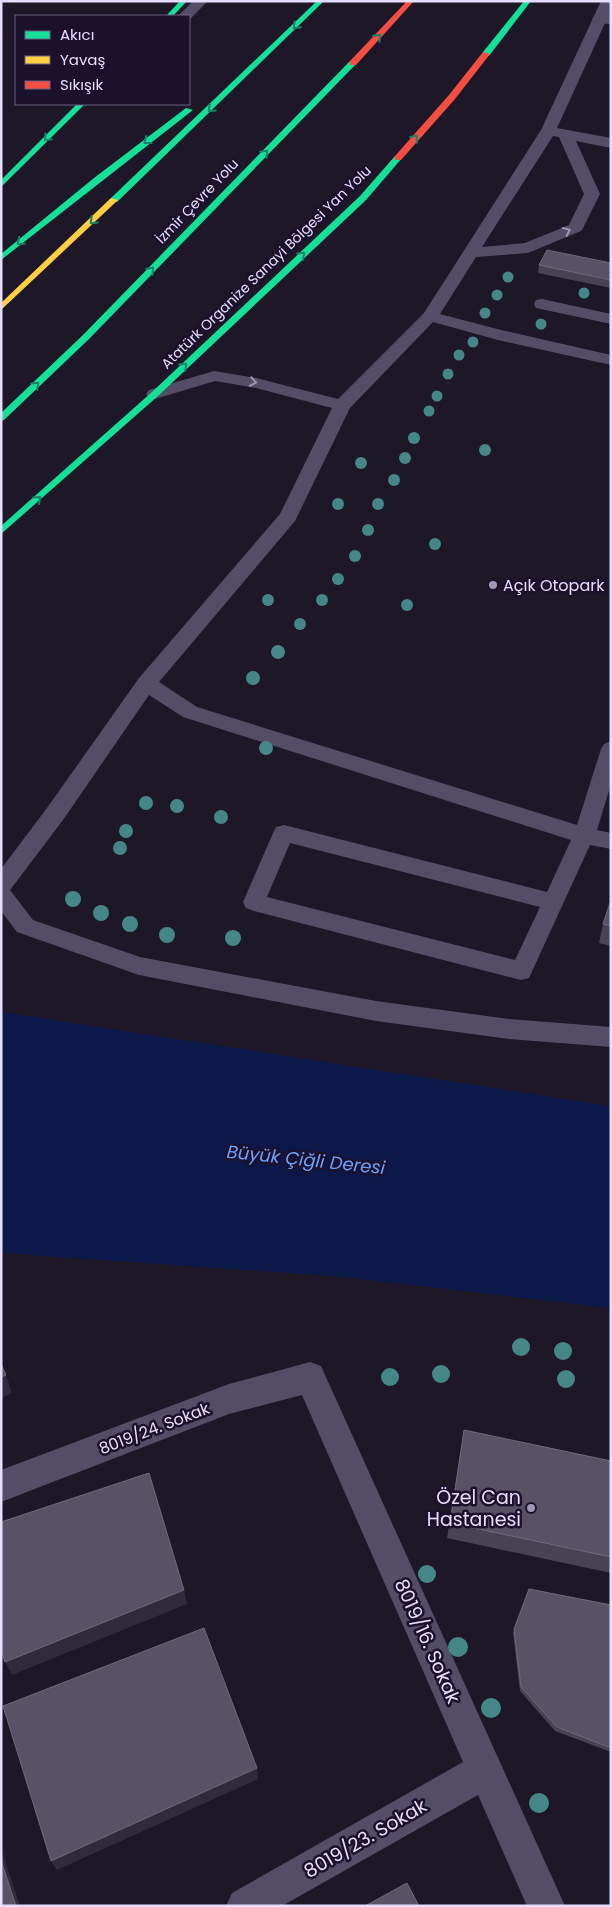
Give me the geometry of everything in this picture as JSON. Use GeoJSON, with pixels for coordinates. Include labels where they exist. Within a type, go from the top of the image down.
{"type":"FeatureCollection","features":[{"type":"Feature","properties":{"kind":"main road"},"geometry":{"type":"LineString","coordinates":[[170,15],[184,1]]}},
{"type":"Feature","properties":{"kind":"main road"},"geometry":{"type":"LineString","coordinates":[[1,308],[321,1]]}},
{"type":"Feature","properties":{"kind":"main road","name":"İzmir Çevre Yolu"},"geometry":{"type":"LineString","coordinates":[[1,418],[86,337],[411,1]]}},
{"type":"Feature","properties":{"kind":"main road","name":"Atatürk Organize Sanayi Bölgesi Yan Yolu"},"geometry":{"type":"LineString","coordinates":[[1,531],[155,394],[363,198],[452,97],[528,1]]}},
{"type":"Feature","properties":{"kind":"main road"},"geometry":{"type":"LineString","coordinates":[[1,258],[155,134],[271,51]]}},
{"type":"Feature","properties":{"kind":"main road"},"geometry":{"type":"LineString","coordinates":[[1,184],[80,105]]}},
{"type":"Feature","properties":{"kind":"street","name":"8019/24. Sokak"},"geometry":{"type":"LineString","coordinates":[[1,1486],[229,1400],[310,1377]]}},
{"type":"Feature","properties":{"kind":"street","name":"8019/16. Sokak"},"geometry":{"type":"LineString","coordinates":[[310,1377],[546,1906]]}},
{"type":"Feature","properties":{"kind":"street","name":"8019/23. Sokak"},"geometry":{"type":"LineString","coordinates":[[245,1906],[485,1770]]}},
{"type":"Feature","properties":{"kind":"lane"},"geometry":{"type":"LineString","coordinates":[[186,15],[201,1]]}},
{"type":"Feature","properties":{"kind":"lane"},"geometry":{"type":"LineString","coordinates":[[1,886],[55,814],[146,683],[288,517],[342,405],[430,316],[549,130],[606,19],[608,1]]}},
{"type":"Feature","properties":{"kind":"lane"},"geometry":{"type":"LineString","coordinates":[[549,130],[611,143]]}},
{"type":"Feature","properties":{"kind":"lane"},"geometry":{"type":"LineString","coordinates":[[528,248],[575,228],[592,194],[565,134]]}},
{"type":"Feature","properties":{"kind":"lane"},"geometry":{"type":"LineString","coordinates":[[470,253],[528,248],[556,254]]}},
{"type":"Feature","properties":{"kind":"lane"},"geometry":{"type":"LineString","coordinates":[[542,304],[611,319]]}},
{"type":"Feature","properties":{"kind":"lane"},"geometry":{"type":"LineString","coordinates":[[430,316],[498,335],[611,360]]}},
{"type":"Feature","properties":{"kind":"lane"},"geometry":{"type":"LineString","coordinates":[[155,394],[214,376],[256,383],[342,405]]}},
{"type":"Feature","properties":{"kind":"lane"},"geometry":{"type":"LineString","coordinates":[[146,683],[190,712],[584,836],[611,841]]}},
{"type":"Feature","properties":{"kind":"lane"},"geometry":{"type":"LineString","coordinates":[[553,902],[284,833],[254,902],[521,971],[584,836],[611,748]]}},
{"type":"Feature","properties":{"kind":"lane"},"geometry":{"type":"LineString","coordinates":[[1,894],[25,926],[139,966],[376,1011],[509,1029],[611,1037]]}},
{"type":"Feature","properties":{"kind":"water","name":"Büyük Çiğli Deresi"},"geometry":{"type":"Polygon","coordinates":[[[1,1012],[611,1106],[611,1308],[333,1276],[1,1253],[1,1012]]]}},
{"type":"Feature","properties":{"kind":"building"},"geometry":{"type":"Polygon","coordinates":[[[547,250],[611,263],[611,280],[539,265],[547,250]]]}},
{"type":"Feature","properties":{"kind":"building"},"geometry":{"type":"Polygon","coordinates":[[[611,900],[611,926],[603,924],[611,900]]]}},
{"type":"Feature","properties":{"kind":"building"},"geometry":{"type":"Polygon","coordinates":[[[1,1364],[6,1375],[1,1377],[1,1364]]]}},
{"type":"Feature","properties":{"kind":"building","name":"Özel Can Hastanesi"},"geometry":{"type":"Polygon","coordinates":[[[464,1430],[611,1461],[611,1557],[450,1523],[464,1430]]]}},
{"type":"Feature","properties":{"kind":"building"},"geometry":{"type":"Polygon","coordinates":[[[149,1473],[184,1590],[5,1662],[1,1649],[1,1522],[149,1473]]]}},
{"type":"Feature","properties":{"kind":"building"},"geometry":{"type":"Polygon","coordinates":[[[529,1589],[611,1605],[611,1748],[557,1727],[521,1687],[514,1629],[529,1589]]]}},
{"type":"Feature","properties":{"kind":"building"},"geometry":{"type":"Polygon","coordinates":[[[204,1628],[257,1768],[51,1861],[3,1706],[204,1628]]]}},
{"type":"Feature","properties":{"kind":"building"},"geometry":{"type":"Polygon","coordinates":[[[1,1860],[16,1906],[1,1906],[1,1860]]]}},
{"type":"Feature","properties":{"kind":"building"},"geometry":{"type":"Polygon","coordinates":[[[407,1883],[419,1906],[365,1906],[407,1883]]]}},
{"type":"Feature","properties":{"kind":"traffic: fast"},"geometry":{"type":"LineString","coordinates":[[170,15],[184,1]]}},
{"type":"Feature","properties":{"kind":"traffic: fast"},"geometry":{"type":"LineString","coordinates":[[114,200],[321,1]]}},
{"type":"Feature","properties":{"kind":"traffic: fast"},"geometry":{"type":"LineString","coordinates":[[486,54],[528,1]]}},
{"type":"Feature","properties":{"kind":"traffic: fast"},"geometry":{"type":"LineString","coordinates":[[1,418],[86,337],[353,63]]}},
{"type":"Feature","properties":{"kind":"traffic: fast"},"geometry":{"type":"LineString","coordinates":[[1,185],[80,105]]}},
{"type":"Feature","properties":{"kind":"traffic: fast"},"geometry":{"type":"LineString","coordinates":[[1,258],[97,180],[189,110]]}},
{"type":"Feature","properties":{"kind":"traffic: fast"},"geometry":{"type":"LineString","coordinates":[[1,531],[155,394],[363,198],[398,158]]}},
{"type":"Feature","properties":{"kind":"traffic: slow"},"geometry":{"type":"LineString","coordinates":[[1,308],[114,200]]}},
{"type":"Feature","properties":{"kind":"traffic: jam"},"geometry":{"type":"LineString","coordinates":[[353,63],[411,1]]}},
{"type":"Feature","properties":{"kind":"traffic: jam"},"geometry":{"type":"LineString","coordinates":[[398,158],[452,97],[486,54]]}},
{"type":"Feature","properties":{"kind":"place","name":"Açık Otopark"},"geometry":{"type":"Point","coordinates":[493,585]}},
{"type":"Feature","properties":{"kind":"place","name":"Özel Can Hastanesi"},"geometry":{"type":"Point","coordinates":[531,1508]}}]}
